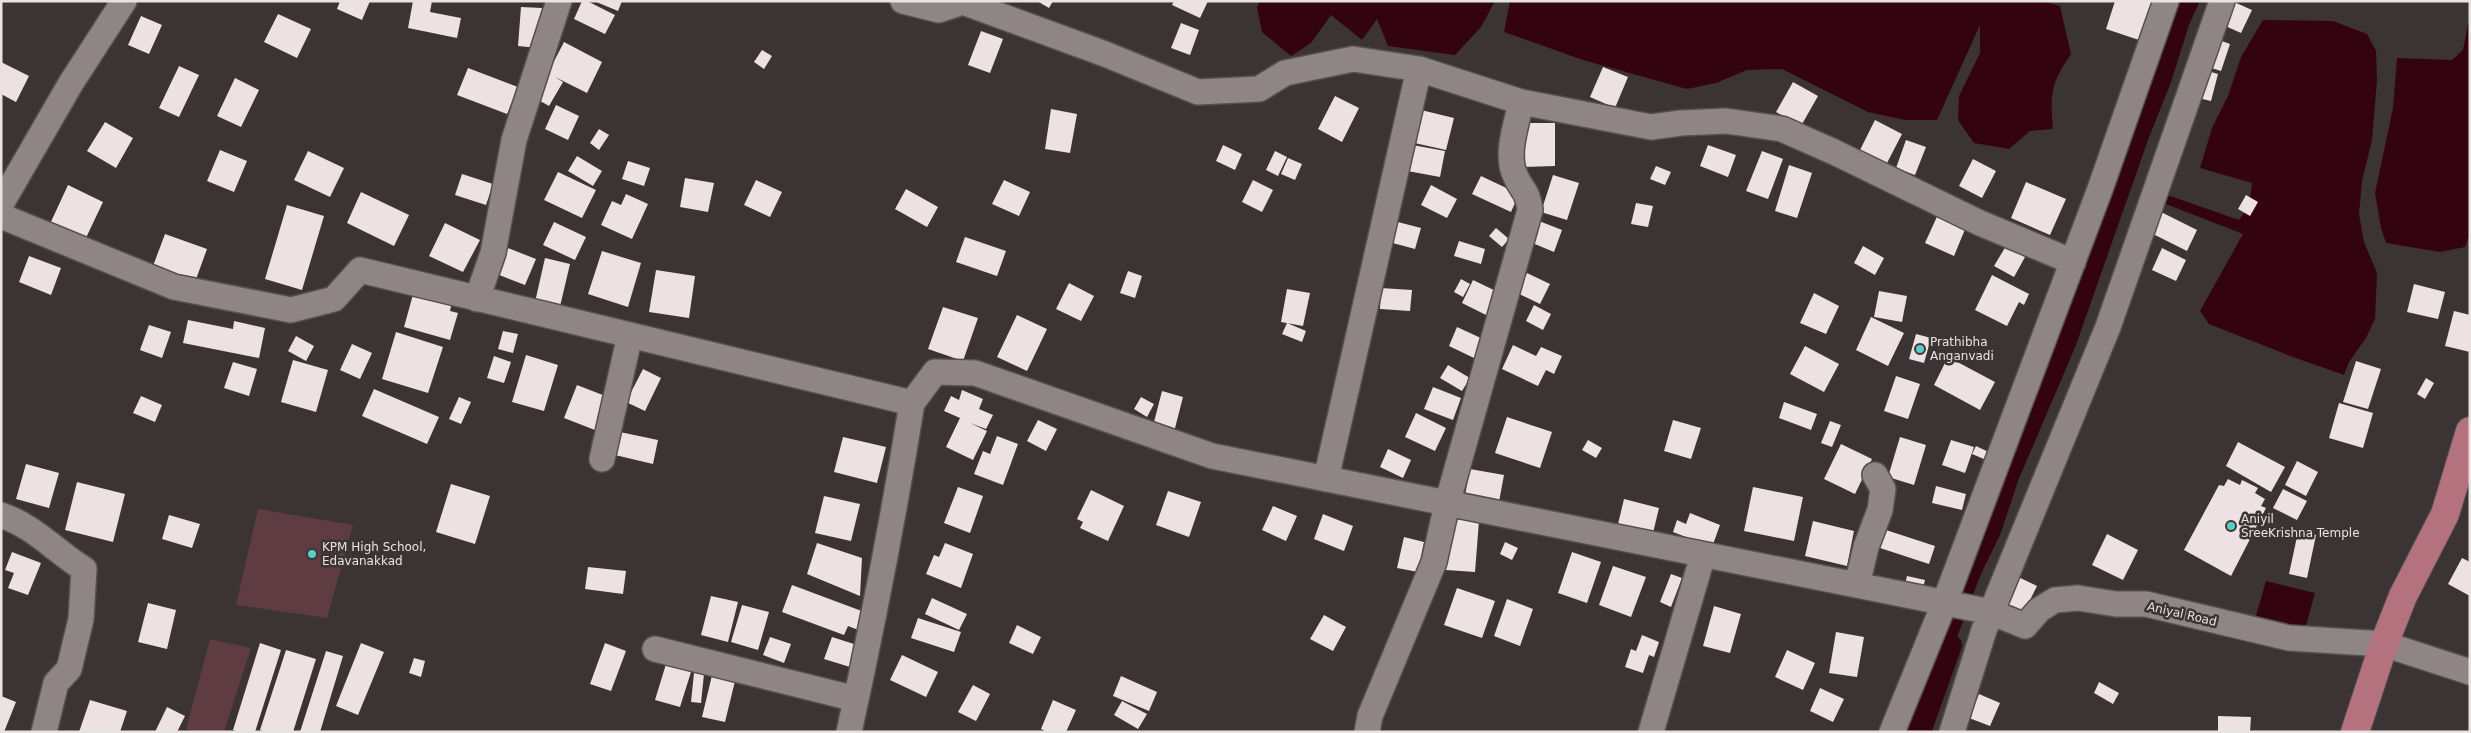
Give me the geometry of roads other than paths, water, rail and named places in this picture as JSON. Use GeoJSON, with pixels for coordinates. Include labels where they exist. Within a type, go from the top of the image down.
{"type":"FeatureCollection","features":[{"type":"Feature","properties":{"kind":"main road"},"geometry":{"type":"LineString","coordinates":[[2355,732],[2384,644],[2404,596],[2445,514],[2470,432]]}},
{"type":"Feature","properties":{"kind":"street"},"geometry":{"type":"LineString","coordinates":[[1,204],[71,83],[124,1]]}},
{"type":"Feature","properties":{"kind":"street"},"geometry":{"type":"LineString","coordinates":[[477,298],[493,253],[514,140],[559,1]]}},
{"type":"Feature","properties":{"kind":"street"},"geometry":{"type":"LineString","coordinates":[[902,1],[939,10],[964,2],[1105,54],[1198,92],[1258,89],[1285,72],[1353,59],[1419,69],[1520,102],[1651,127],[1681,123],[1726,121],[1782,129],[1834,152],[1980,223],[2073,262]]}},
{"type":"Feature","properties":{"kind":"street"},"geometry":{"type":"LineString","coordinates":[[1892,732],[1944,604],[2073,262],[2166,1]]}},
{"type":"Feature","properties":{"kind":"street"},"geometry":{"type":"LineString","coordinates":[[1952,732],[1991,612],[2108,327],[2222,1]]}},
{"type":"Feature","properties":{"kind":"street"},"geometry":{"type":"LineString","coordinates":[[1326,479],[1419,69]]}},
{"type":"Feature","properties":{"kind":"street"},"geometry":{"type":"LineString","coordinates":[[1367,732],[1370,716],[1434,562],[1447,504],[1530,210],[1528,194],[1514,174],[1511,155],[1520,102]]}},
{"type":"Feature","properties":{"kind":"street"},"geometry":{"type":"LineString","coordinates":[[1,216],[174,287],[291,310],[334,299],[360,270],[912,403]]}},
{"type":"Feature","properties":{"kind":"street"},"geometry":{"type":"LineString","coordinates":[[602,459],[630,335]]}},
{"type":"Feature","properties":{"kind":"street"},"geometry":{"type":"LineString","coordinates":[[849,732],[893,518],[912,403],[935,372],[975,372],[1212,456],[1991,612]]}},
{"type":"Feature","properties":{"kind":"street"},"geometry":{"type":"LineString","coordinates":[[1857,585],[1866,547],[1880,510],[1883,488],[1875,475]]}},
{"type":"Feature","properties":{"kind":"street"},"geometry":{"type":"LineString","coordinates":[[1,515],[40,534],[64,556],[84,569],[81,618],[70,670],[56,683],[44,732]]}},
{"type":"Feature","properties":{"kind":"street"},"geometry":{"type":"LineString","coordinates":[[1651,732],[1703,554]]}},
{"type":"Feature","properties":{"kind":"street","name":"Aniyal Road"},"geometry":{"type":"LineString","coordinates":[[1991,612],[2025,626],[2039,610],[2055,600],[2078,598],[2116,604],[2146,604],[2289,638],[2384,644]]}},
{"type":"Feature","properties":{"kind":"street"},"geometry":{"type":"LineString","coordinates":[[2384,644],[2470,672]]}},
{"type":"Feature","properties":{"kind":"street"},"geometry":{"type":"LineString","coordinates":[[655,649],[856,699]]}},
{"type":"Feature","properties":{"kind":"waterway"},"geometry":{"type":"LineString","coordinates":[[1921,732],[1952,645]]}},
{"type":"Feature","properties":{"kind":"place","name":"Prathibha Anganvadi"},"geometry":{"type":"Point","coordinates":[1920,349]}},
{"type":"Feature","properties":{"kind":"place","name":"Aniyil SreeKrishna Temple"},"geometry":{"type":"Point","coordinates":[2231,526]}},
{"type":"Feature","properties":{"kind":"place","name":"KPM High School, Edavanakkad"},"geometry":{"type":"Point","coordinates":[312,554]}}]}
